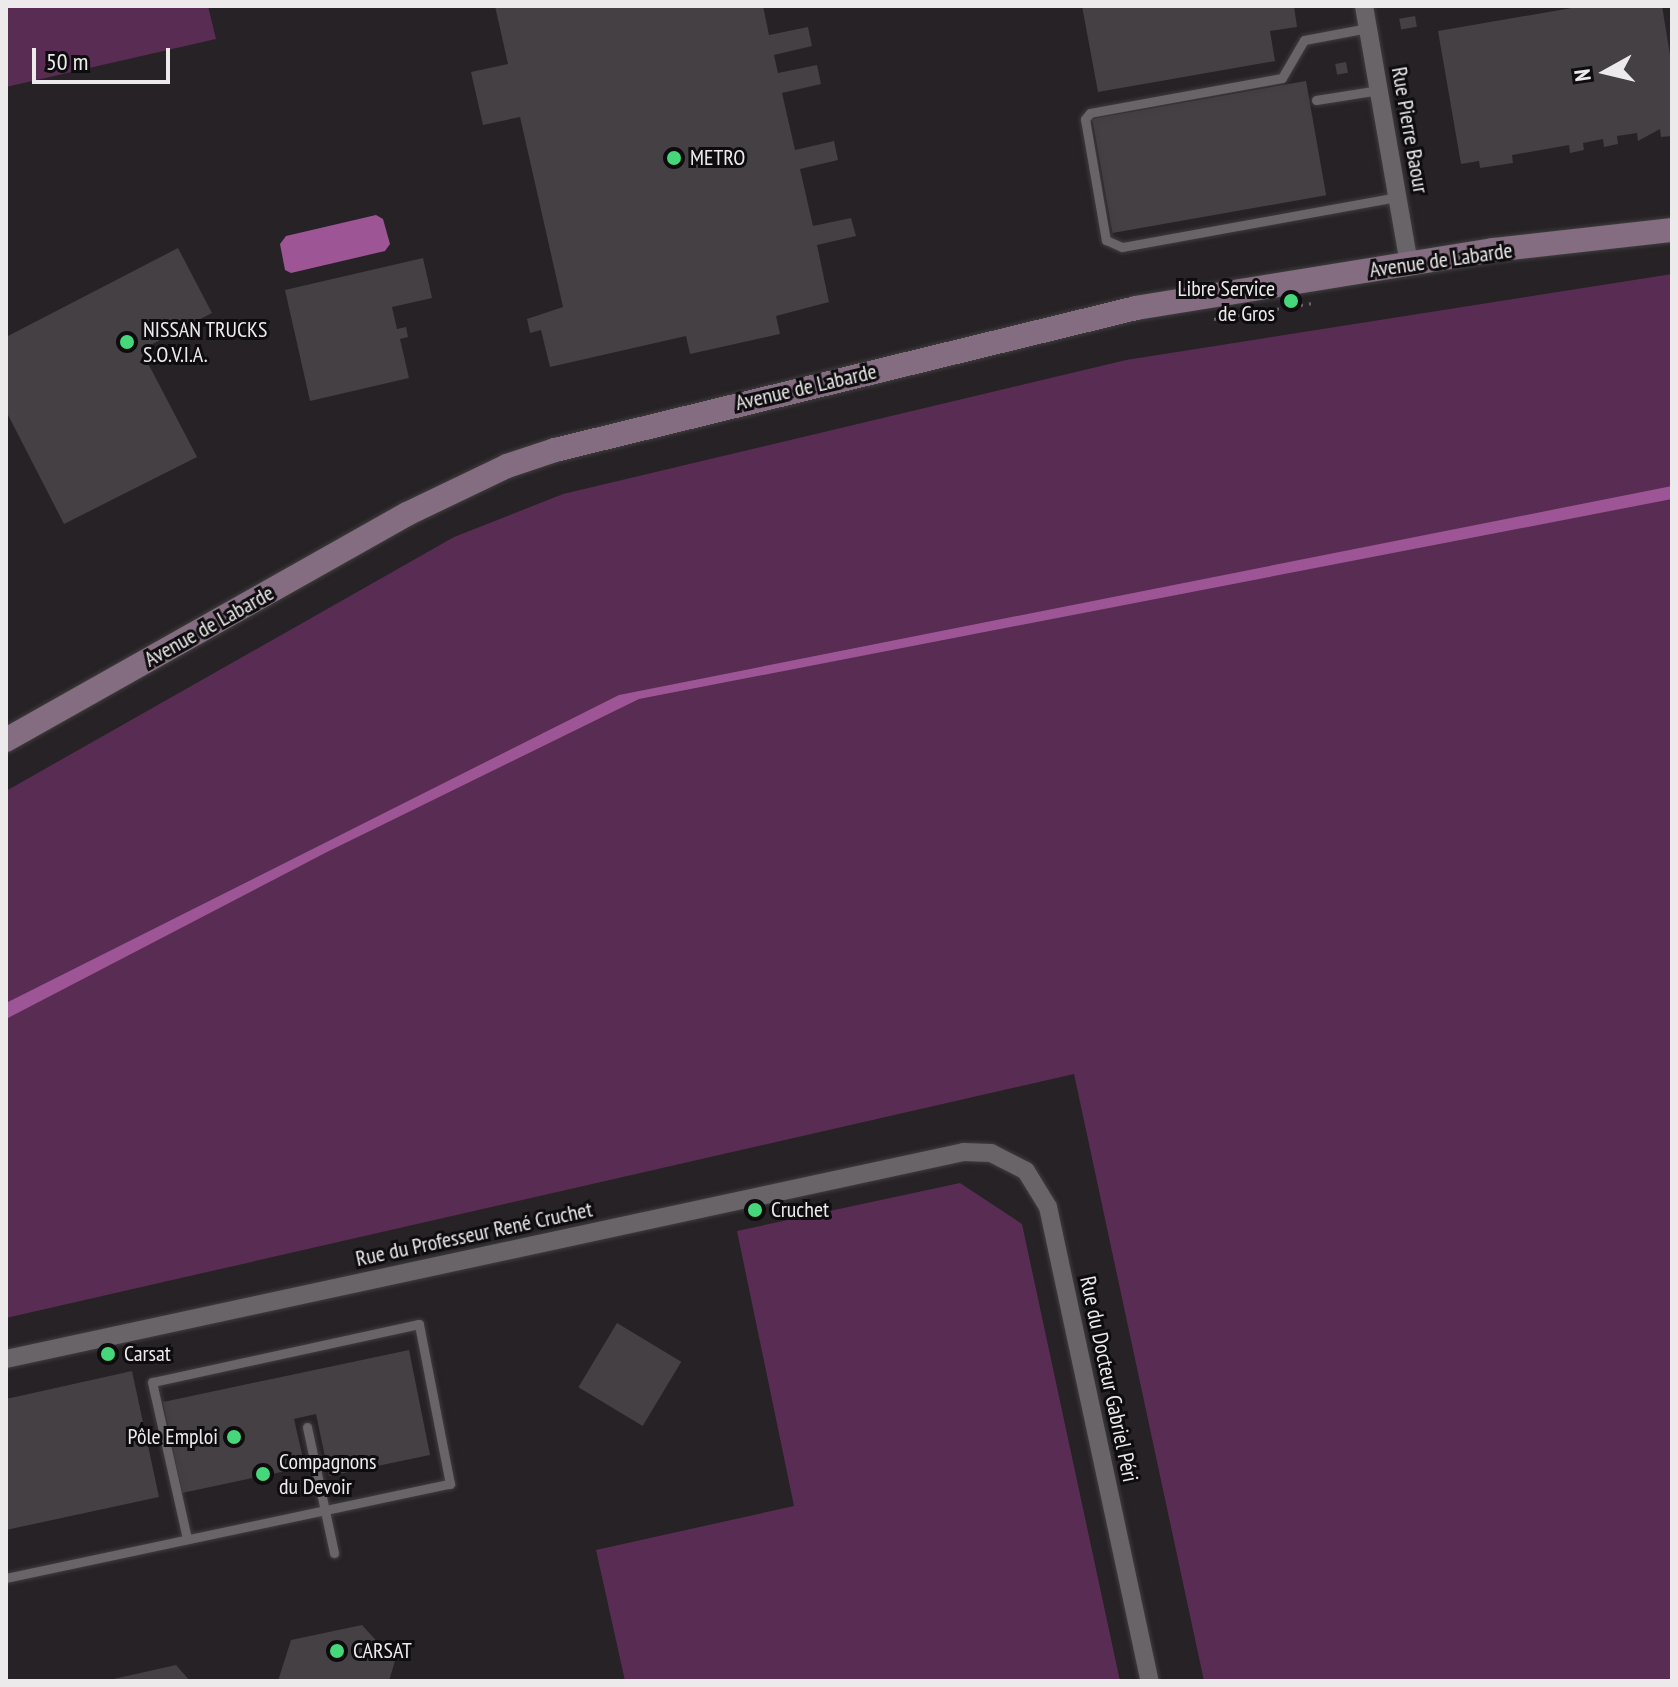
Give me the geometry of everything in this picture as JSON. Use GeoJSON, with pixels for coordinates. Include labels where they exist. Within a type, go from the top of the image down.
{"type":"FeatureCollection","features":[{"type":"Feature","properties":{"kind":"main road","name":"Avenue de Labarde"},"geometry":{"type":"LineString","coordinates":[[6,740],[407,514],[542,454],[1064,323],[1409,263],[1672,230]]}},
{"type":"Feature","properties":{"kind":"street","name":"Rue Pierre Baour"},"geometry":{"type":"LineString","coordinates":[[1364,6],[1409,263]]}},
{"type":"Feature","properties":{"kind":"street","name":"Rue du Docteur Gabriel Péri"},"geometry":{"type":"LineString","coordinates":[[951,1155],[977,1152],[1003,1157],[1026,1171],[1043,1194],[1150,1681]]}},
{"type":"Feature","properties":{"kind":"street","name":"Rue du Professeur René Cruchet"},"geometry":{"type":"LineString","coordinates":[[6,1359],[951,1155]]}},
{"type":"Feature","properties":{"kind":"lane"},"geometry":{"type":"LineString","coordinates":[[1368,28],[1304,40],[1282,78],[1090,113],[1085,119],[1106,240],[1122,247],[1398,197]]}},
{"type":"Feature","properties":{"kind":"lane"},"geometry":{"type":"LineString","coordinates":[[1316,100],[1379,90]]}},
{"type":"Feature","properties":{"kind":"lane"},"geometry":{"type":"LineString","coordinates":[[6,1578],[450,1484],[419,1324],[152,1382],[187,1539]]}},
{"type":"Feature","properties":{"kind":"lane"},"geometry":{"type":"LineString","coordinates":[[307,1427],[334,1553]]}},
{"type":"Feature","properties":{"kind":"path"},"geometry":{"type":"LineString","coordinates":[[1202,320],[1322,300]]}},
{"type":"Feature","properties":{"kind":"shaded area"},"geometry":{"type":"Polygon","coordinates":[[[6,6],[208,6],[216,39],[6,87],[6,6]]]}},
{"type":"Feature","properties":{"kind":"shaded area"},"geometry":{"type":"Polygon","coordinates":[[[376,215],[383,219],[390,244],[385,251],[291,273],[285,270],[280,244],[286,236],[376,215]]]}},
{"type":"Feature","properties":{"kind":"shaded area"},"geometry":{"type":"Polygon","coordinates":[[[1672,274],[1672,1681],[1204,1681],[1074,1074],[6,1318],[6,791],[454,537],[563,494],[1126,360],[1672,274]]]}},
{"type":"Feature","properties":{"kind":"shaded area"},"geometry":{"type":"Polygon","coordinates":[[[1672,486],[1672,499],[639,699],[327,852],[6,1019],[6,1003],[619,695],[1672,486]]]}},
{"type":"Feature","properties":{"kind":"shaded area"},"geometry":{"type":"Polygon","coordinates":[[[960,1183],[1022,1224],[1120,1681],[625,1681],[596,1550],[794,1506],[737,1231],[960,1183]]]}},
{"type":"Feature","properties":{"kind":"building"},"geometry":{"type":"Polygon","coordinates":[[[495,6],[763,6],[769,35],[808,27],[812,46],[774,55],[778,73],[817,65],[821,84],[782,93],[795,150],[834,141],[838,160],[800,169],[813,226],[851,218],[856,236],[817,245],[829,302],[776,316],[780,334],[690,354],[686,336],[550,367],[541,330],[530,333],[527,319],[563,307],[520,117],[483,125],[471,72],[508,64],[495,6]]]}},
{"type":"Feature","properties":{"kind":"building"},"geometry":{"type":"Polygon","coordinates":[[[1082,6],[1294,6],[1297,27],[1270,31],[1275,61],[1098,92],[1082,6]]]}},
{"type":"Feature","properties":{"kind":"building"},"geometry":{"type":"Polygon","coordinates":[[[1583,6],[1662,6],[1672,67],[1672,136],[1661,137],[1660,129],[1638,141],[1637,133],[1617,136],[1618,144],[1604,147],[1603,139],[1583,143],[1584,150],[1570,153],[1569,145],[1512,155],[1513,163],[1480,168],[1479,161],[1461,164],[1438,31],[1583,6]]]}},
{"type":"Feature","properties":{"kind":"building"},"geometry":{"type":"Polygon","coordinates":[[[1415,16],[1417,27],[1401,30],[1399,19],[1415,16]]]}},
{"type":"Feature","properties":{"kind":"building"},"geometry":{"type":"Polygon","coordinates":[[[1346,62],[1348,73],[1337,75],[1335,64],[1346,62]]]}},
{"type":"Feature","properties":{"kind":"building"},"geometry":{"type":"Polygon","coordinates":[[[1306,81],[1326,195],[1112,233],[1092,119],[1306,81]]]}},
{"type":"Feature","properties":{"kind":"building"},"geometry":{"type":"Polygon","coordinates":[[[178,248],[212,313],[141,350],[197,457],[64,524],[6,411],[6,337],[178,248]]]}},
{"type":"Feature","properties":{"kind":"building"},"geometry":{"type":"Polygon","coordinates":[[[423,258],[432,298],[392,307],[397,329],[406,327],[408,337],[400,339],[409,378],[310,401],[285,290],[423,258]]]}},
{"type":"Feature","properties":{"kind":"building"},"geometry":{"type":"Polygon","coordinates":[[[617,1323],[681,1362],[643,1426],[578,1387],[617,1323]]]}},
{"type":"Feature","properties":{"kind":"building","name":"Pôle Emploi"},"geometry":{"type":"Polygon","coordinates":[[[409,1350],[430,1455],[329,1476],[316,1414],[294,1419],[305,1467],[182,1493],[163,1402],[409,1350]]]}},
{"type":"Feature","properties":{"kind":"building"},"geometry":{"type":"Polygon","coordinates":[[[132,1371],[159,1497],[6,1530],[6,1399],[132,1371]]]}},
{"type":"Feature","properties":{"kind":"building","name":"CARSAT"},"geometry":{"type":"Polygon","coordinates":[[[362,1625],[395,1661],[389,1681],[278,1681],[291,1640],[362,1625]]]}},
{"type":"Feature","properties":{"kind":"building"},"geometry":{"type":"Polygon","coordinates":[[[176,1665],[190,1681],[109,1681],[109,1680],[176,1665]]]}},
{"type":"Feature","properties":{"kind":"place","name":"METRO"},"geometry":{"type":"Point","coordinates":[674,158]}},
{"type":"Feature","properties":{"kind":"place","name":"Libre Service de Gros"},"geometry":{"type":"Point","coordinates":[1291,301]}},
{"type":"Feature","properties":{"kind":"place","name":"NISSAN TRUCKS S.O.V.I.A."},"geometry":{"type":"Point","coordinates":[127,342]}},
{"type":"Feature","properties":{"kind":"place","name":"Cruchet"},"geometry":{"type":"Point","coordinates":[755,1210]}},
{"type":"Feature","properties":{"kind":"place","name":"Carsat"},"geometry":{"type":"Point","coordinates":[108,1354]}},
{"type":"Feature","properties":{"kind":"place","name":"Pôle Emploi"},"geometry":{"type":"Point","coordinates":[234,1437]}},
{"type":"Feature","properties":{"kind":"place","name":"Compagnons du Devoir"},"geometry":{"type":"Point","coordinates":[263,1474]}},
{"type":"Feature","properties":{"kind":"place","name":"CARSAT"},"geometry":{"type":"Point","coordinates":[337,1651]}}]}
